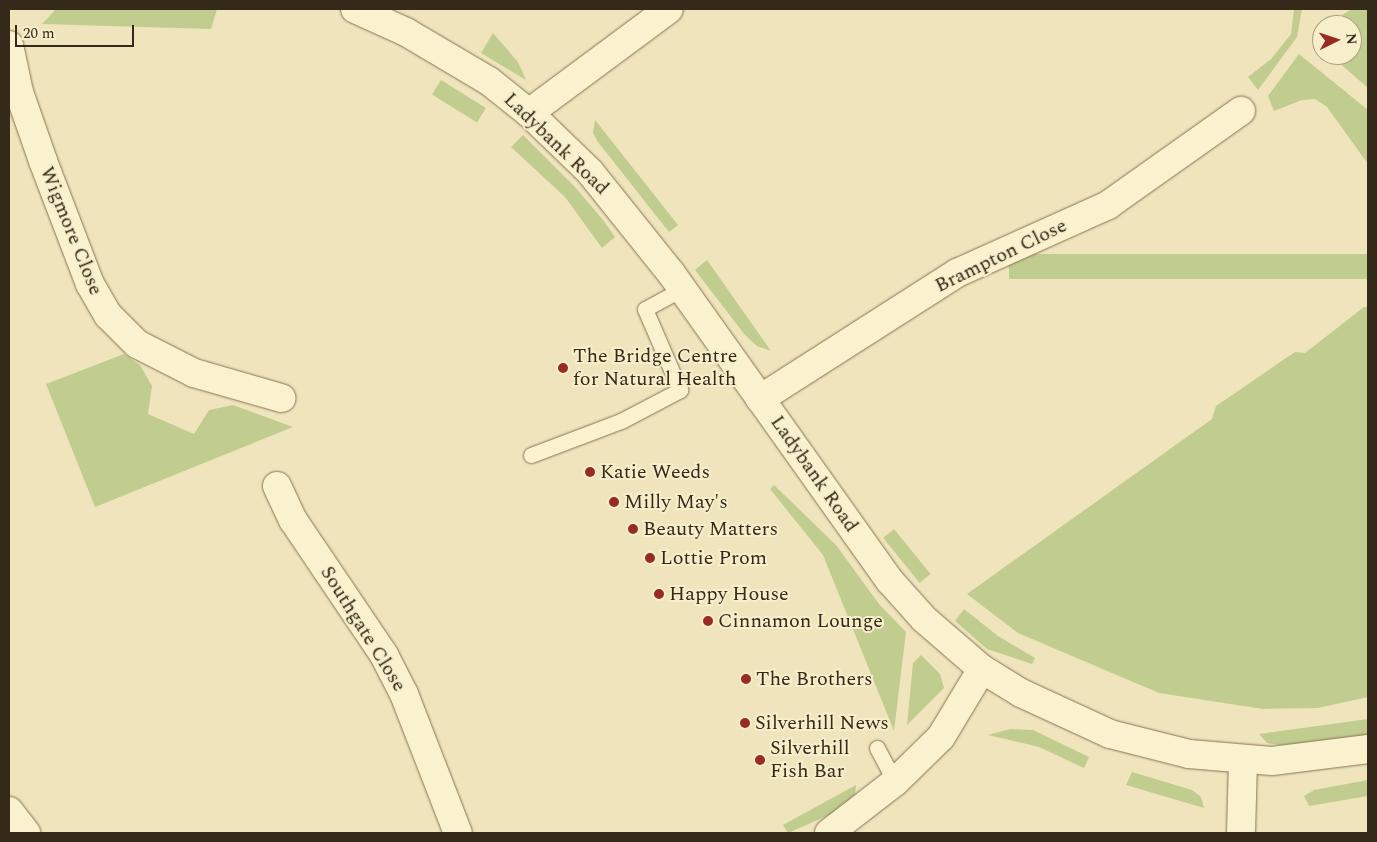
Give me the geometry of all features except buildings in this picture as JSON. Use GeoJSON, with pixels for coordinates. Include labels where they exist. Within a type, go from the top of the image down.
{"type":"FeatureCollection","features":[{"type":"Feature","properties":{"kind":"street","name":"Ladybank Road"},"geometry":{"type":"LineString","coordinates":[[355,9],[463,63],[529,113],[595,178],[682,289],[890,581],[924,619],[982,669],[1020,693],[1110,734],[1189,754],[1243,760],[1298,760],[1368,749]]}},
{"type":"Feature","properties":{"kind":"street"},"geometry":{"type":"LineString","coordinates":[[529,113],[669,9]]}},
{"type":"Feature","properties":{"kind":"street","name":"Wigmore Close"},"geometry":{"type":"LineString","coordinates":[[9,45],[19,92],[43,161],[90,284],[108,315],[137,344],[194,373],[281,398]]}},
{"type":"Feature","properties":{"kind":"street","name":"Brampton Close"},"geometry":{"type":"LineString","coordinates":[[760,399],[957,273],[1108,205],[1241,111]]}},
{"type":"Feature","properties":{"kind":"street","name":"Southgate Close"},"geometry":{"type":"LineString","coordinates":[[278,486],[293,520],[396,678],[458,833]]}},
{"type":"Feature","properties":{"kind":"street"},"geometry":{"type":"LineString","coordinates":[[829,833],[895,782],[941,737],[982,669]]}},
{"type":"Feature","properties":{"kind":"street"},"geometry":{"type":"LineString","coordinates":[[1242,833],[1243,760]]}},
{"type":"Feature","properties":{"kind":"street"},"geometry":{"type":"LineString","coordinates":[[9,811],[26,833]]}},
{"type":"Feature","properties":{"kind":"lane"},"geometry":{"type":"LineString","coordinates":[[531,456],[621,421],[680,390],[645,309],[682,289]]}},
{"type":"Feature","properties":{"kind":"lane"},"geometry":{"type":"LineString","coordinates":[[877,748],[895,782]]}},
{"type":"Feature","properties":{"kind":"green space"},"geometry":{"type":"Polygon","coordinates":[[[56,9],[217,9],[211,29],[42,24],[56,9]]]}},
{"type":"Feature","properties":{"kind":"green space"},"geometry":{"type":"Polygon","coordinates":[[[1294,9],[1302,9],[1297,37],[1258,90],[1248,77],[1271,59],[1291,34],[1294,9]]]}},
{"type":"Feature","properties":{"kind":"green space"},"geometry":{"type":"Polygon","coordinates":[[[1352,9],[1368,9],[1368,88],[1342,65],[1362,65],[1362,15],[1342,15],[1352,9]]]}},
{"type":"Feature","properties":{"kind":"green space"},"geometry":{"type":"Polygon","coordinates":[[[493,33],[518,62],[526,80],[481,53],[493,33]]]}},
{"type":"Feature","properties":{"kind":"green space"},"geometry":{"type":"Polygon","coordinates":[[[1299,54],[1368,110],[1368,164],[1327,107],[1315,99],[1302,100],[1274,111],[1268,96],[1299,54]]]}},
{"type":"Feature","properties":{"kind":"green space"},"geometry":{"type":"Polygon","coordinates":[[[441,80],[486,108],[477,123],[432,94],[441,80]]]}},
{"type":"Feature","properties":{"kind":"green space"},"geometry":{"type":"Polygon","coordinates":[[[595,120],[678,225],[669,232],[598,142],[593,133],[595,120]]]}},
{"type":"Feature","properties":{"kind":"green space"},"geometry":{"type":"Polygon","coordinates":[[[523,135],[575,187],[615,237],[602,248],[565,197],[511,147],[523,135]]]}},
{"type":"Feature","properties":{"kind":"green space"},"geometry":{"type":"Polygon","coordinates":[[[1009,254],[1368,254],[1368,279],[1009,279],[1009,254]]]}},
{"type":"Feature","properties":{"kind":"green space"},"geometry":{"type":"Polygon","coordinates":[[[707,260],[771,351],[757,346],[745,335],[695,270],[707,260]]]}},
{"type":"Feature","properties":{"kind":"green space"},"geometry":{"type":"Polygon","coordinates":[[[1364,307],[1368,307],[1368,697],[1318,708],[1263,709],[1159,693],[1018,633],[967,594],[1212,419],[1216,406],[1295,352],[1305,353],[1364,307]]]}},
{"type":"Feature","properties":{"kind":"green space"},"geometry":{"type":"Polygon","coordinates":[[[124,354],[140,365],[152,386],[148,414],[194,434],[209,410],[233,405],[293,427],[95,507],[46,384],[124,354]]]}},
{"type":"Feature","properties":{"kind":"green space"},"geometry":{"type":"Polygon","coordinates":[[[774,485],[836,545],[879,604],[906,632],[894,731],[823,555],[770,489],[774,485]]]}},
{"type":"Feature","properties":{"kind":"green space"},"geometry":{"type":"Polygon","coordinates":[[[894,529],[931,574],[920,583],[883,538],[894,529]]]}},
{"type":"Feature","properties":{"kind":"green space"},"geometry":{"type":"Polygon","coordinates":[[[964,609],[998,636],[1035,658],[1032,664],[987,649],[955,621],[964,609]]]}},
{"type":"Feature","properties":{"kind":"green space"},"geometry":{"type":"Polygon","coordinates":[[[921,655],[940,674],[944,688],[907,725],[913,663],[921,655]]]}},
{"type":"Feature","properties":{"kind":"green space"},"geometry":{"type":"Polygon","coordinates":[[[1368,719],[1368,735],[1321,744],[1284,746],[1267,743],[1259,734],[1368,719]]]}},
{"type":"Feature","properties":{"kind":"green space"},"geometry":{"type":"Polygon","coordinates":[[[1010,729],[1033,730],[1089,757],[1084,768],[1039,747],[988,735],[1010,729]]]}},
{"type":"Feature","properties":{"kind":"green space"},"geometry":{"type":"Polygon","coordinates":[[[1132,772],[1192,790],[1201,797],[1204,808],[1126,785],[1132,772]]]}},
{"type":"Feature","properties":{"kind":"green space"},"geometry":{"type":"Polygon","coordinates":[[[1368,780],[1368,796],[1309,806],[1304,796],[1314,790],[1368,780]]]}},
{"type":"Feature","properties":{"kind":"green space"},"geometry":{"type":"Polygon","coordinates":[[[856,785],[855,796],[838,811],[788,833],[783,825],[856,785]]]}},
{"type":"Feature","properties":{"kind":"place","name":"The Bridge Centre for Natural Health"},"geometry":{"type":"Point","coordinates":[563,368]}},
{"type":"Feature","properties":{"kind":"place","name":"Katie Weeds"},"geometry":{"type":"Point","coordinates":[590,472]}},
{"type":"Feature","properties":{"kind":"place","name":"Milly May's"},"geometry":{"type":"Point","coordinates":[614,502]}},
{"type":"Feature","properties":{"kind":"place","name":"Beauty Matters"},"geometry":{"type":"Point","coordinates":[633,529]}},
{"type":"Feature","properties":{"kind":"place","name":"Lottie Prom"},"geometry":{"type":"Point","coordinates":[650,558]}},
{"type":"Feature","properties":{"kind":"place","name":"Happy House"},"geometry":{"type":"Point","coordinates":[659,594]}},
{"type":"Feature","properties":{"kind":"place","name":"Cinnamon Lounge"},"geometry":{"type":"Point","coordinates":[708,621]}},
{"type":"Feature","properties":{"kind":"place","name":"The Brothers"},"geometry":{"type":"Point","coordinates":[746,679]}},
{"type":"Feature","properties":{"kind":"place","name":"Silverhill News"},"geometry":{"type":"Point","coordinates":[745,723]}},
{"type":"Feature","properties":{"kind":"place","name":"Silverhill Fish Bar"},"geometry":{"type":"Point","coordinates":[760,760]}}]}
